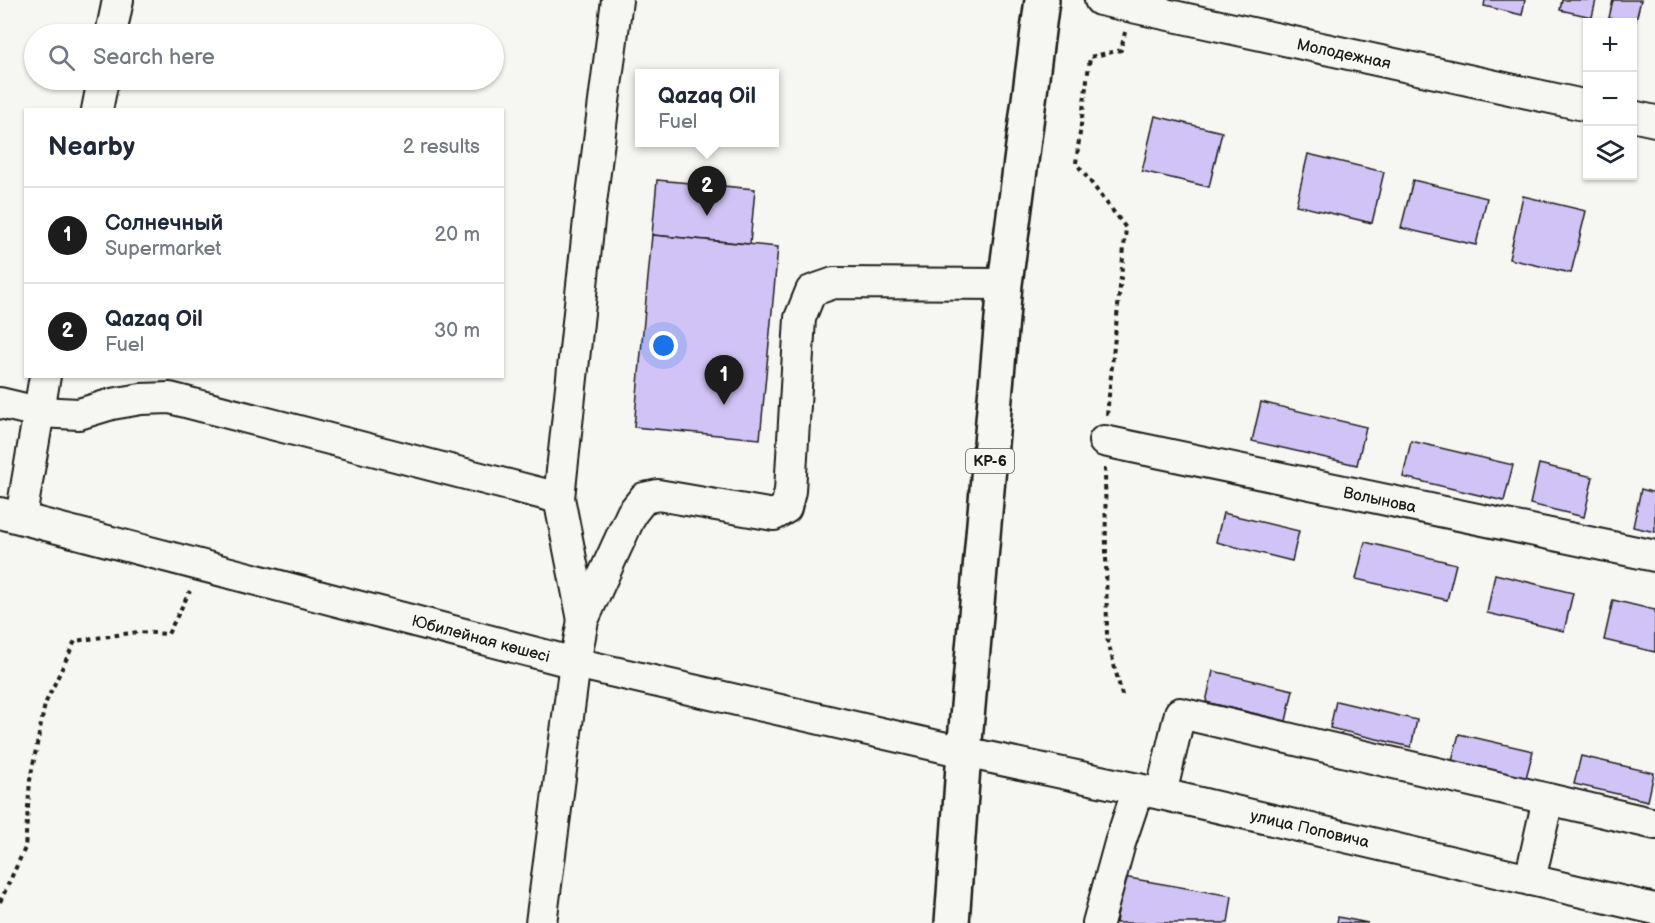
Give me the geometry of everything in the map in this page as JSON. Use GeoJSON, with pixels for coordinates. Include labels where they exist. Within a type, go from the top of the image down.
{"type":"FeatureCollection","features":[{"type":"Feature","properties":{"kind":"highway","name":"KP-6"},"geometry":{"type":"LineString","coordinates":[[952,923],[964,753],[1005,284],[1042,0]]}},
{"type":"Feature","properties":{"kind":"street"},"geometry":{"type":"LineString","coordinates":[[113,24],[118,0]]}},
{"type":"Feature","properties":{"kind":"street"},"geometry":{"type":"LineString","coordinates":[[582,620],[559,498],[590,211],[617,0]]}},
{"type":"Feature","properties":{"kind":"street","name":"Молодежная"},"geometry":{"type":"LineString","coordinates":[[1100,0],[1583,105]]}},
{"type":"Feature","properties":{"kind":"street"},"geometry":{"type":"LineString","coordinates":[[97,108],[101,90]]}},
{"type":"Feature","properties":{"kind":"street"},"geometry":{"type":"LineString","coordinates":[[1637,117],[1655,121]]}},
{"type":"Feature","properties":{"kind":"street"},"geometry":{"type":"LineString","coordinates":[[541,923],[582,620],[632,513],[644,498],[658,495],[774,515],[786,507],[790,491],[800,318],[811,291],[834,283],[1005,284]]}},
{"type":"Feature","properties":{"kind":"street"},"geometry":{"type":"LineString","coordinates":[[10,515],[38,412],[45,378]]}},
{"type":"Feature","properties":{"kind":"street"},"geometry":{"type":"LineString","coordinates":[[0,403],[38,412],[79,414],[112,404],[141,399],[170,398],[559,498]]}},
{"type":"Feature","properties":{"kind":"street","name":"Волынова"},"geometry":{"type":"LineString","coordinates":[[1104,441],[1655,556]]}},
{"type":"Feature","properties":{"kind":"street","name":"Юбилейная көшесі"},"geometry":{"type":"LineString","coordinates":[[10,515],[575,663],[964,753]]}},
{"type":"Feature","properties":{"kind":"street"},"geometry":{"type":"LineString","coordinates":[[1098,923],[1120,843],[1150,791],[1180,713],[1655,824]]}},
{"type":"Feature","properties":{"kind":"street","name":"улица Поповича"},"geometry":{"type":"LineString","coordinates":[[964,753],[1150,791],[1655,909]]}},
{"type":"Feature","properties":{"kind":"street"},"geometry":{"type":"LineString","coordinates":[[1530,880],[1548,799]]}},
{"type":"Feature","properties":{"kind":"path"},"geometry":{"type":"LineString","coordinates":[[1123,699],[1107,638],[1104,441],[1126,228],[1076,163],[1090,57],[1122,50],[1130,7]]}},
{"type":"Feature","properties":{"kind":"path"},"geometry":{"type":"LineString","coordinates":[[0,902],[25,848],[30,780],[45,704],[75,641],[138,632],[168,634],[201,565]]}},
{"type":"Feature","properties":{"kind":"building"},"geometry":{"type":"Polygon","coordinates":[[[1485,0],[1525,0],[1522,15],[1484,6],[1485,0]]]}},
{"type":"Feature","properties":{"kind":"building"},"geometry":{"type":"Polygon","coordinates":[[[1562,0],[1596,0],[1592,17],[1560,10],[1562,0]]]}},
{"type":"Feature","properties":{"kind":"building"},"geometry":{"type":"Polygon","coordinates":[[[1613,0],[1641,0],[1636,18],[1609,18],[1613,0]]]}},
{"type":"Feature","properties":{"kind":"building"},"geometry":{"type":"Polygon","coordinates":[[[1155,116],[1222,132],[1209,187],[1142,171],[1155,116]]]}},
{"type":"Feature","properties":{"kind":"building"},"geometry":{"type":"Polygon","coordinates":[[[1308,154],[1384,172],[1372,223],[1296,205],[1308,154]]]}},
{"type":"Feature","properties":{"kind":"building"},"geometry":{"type":"Polygon","coordinates":[[[657,180],[755,189],[750,244],[652,235],[657,180]]]}},
{"type":"Feature","properties":{"kind":"building"},"geometry":{"type":"Polygon","coordinates":[[[1413,180],[1487,198],[1476,245],[1401,228],[1413,180]]]}},
{"type":"Feature","properties":{"kind":"building"},"geometry":{"type":"Polygon","coordinates":[[[1523,196],[1586,211],[1571,273],[1509,259],[1523,196]]]}},
{"type":"Feature","properties":{"kind":"building"},"geometry":{"type":"Polygon","coordinates":[[[652,235],[778,247],[760,439],[634,427],[652,235]]]}},
{"type":"Feature","properties":{"kind":"building"},"geometry":{"type":"Polygon","coordinates":[[[1261,402],[1366,427],[1357,465],[1252,441],[1261,402]]]}},
{"type":"Feature","properties":{"kind":"building"},"geometry":{"type":"Polygon","coordinates":[[[1411,441],[1513,465],[1504,501],[1403,477],[1411,441]]]}},
{"type":"Feature","properties":{"kind":"building"},"geometry":{"type":"Polygon","coordinates":[[[1539,464],[1593,477],[1584,517],[1530,504],[1539,464]]]}},
{"type":"Feature","properties":{"kind":"building"},"geometry":{"type":"Polygon","coordinates":[[[1641,489],[1655,493],[1655,532],[1633,527],[1641,489]]]}},
{"type":"Feature","properties":{"kind":"building"},"geometry":{"type":"Polygon","coordinates":[[[1223,513],[1299,531],[1292,561],[1216,542],[1223,513]]]}},
{"type":"Feature","properties":{"kind":"building"},"geometry":{"type":"Polygon","coordinates":[[[1365,542],[1456,564],[1447,600],[1356,579],[1365,542]]]}},
{"type":"Feature","properties":{"kind":"building"},"geometry":{"type":"Polygon","coordinates":[[[1495,574],[1573,593],[1564,631],[1487,613],[1495,574]]]}},
{"type":"Feature","properties":{"kind":"building"},"geometry":{"type":"Polygon","coordinates":[[[1613,600],[1655,610],[1655,652],[1604,640],[1613,600]]]}},
{"type":"Feature","properties":{"kind":"building"},"geometry":{"type":"Polygon","coordinates":[[[1213,671],[1293,690],[1286,721],[1206,702],[1213,671]]]}},
{"type":"Feature","properties":{"kind":"building"},"geometry":{"type":"Polygon","coordinates":[[[1336,701],[1417,720],[1411,747],[1330,728],[1336,701]]]}},
{"type":"Feature","properties":{"kind":"building"},"geometry":{"type":"Polygon","coordinates":[[[1459,734],[1533,751],[1526,778],[1452,761],[1459,734]]]}},
{"type":"Feature","properties":{"kind":"building"},"geometry":{"type":"Polygon","coordinates":[[[1581,756],[1654,773],[1648,801],[1574,784],[1581,756]]]}},
{"type":"Feature","properties":{"kind":"building"},"geometry":{"type":"Polygon","coordinates":[[[1123,877],[1232,896],[1228,923],[1116,923],[1123,877]]]}},
{"type":"Feature","properties":{"kind":"building"},"geometry":{"type":"Polygon","coordinates":[[[1338,917],[1368,923],[1337,923],[1338,917]]]}},
{"type":"Feature","properties":{"kind":"place","name":"Qazaq Oil"},"geometry":{"type":"Point","coordinates":[707,216]}},
{"type":"Feature","properties":{"kind":"place","name":"Солнечный"},"geometry":{"type":"Point","coordinates":[724,405]}}]}
